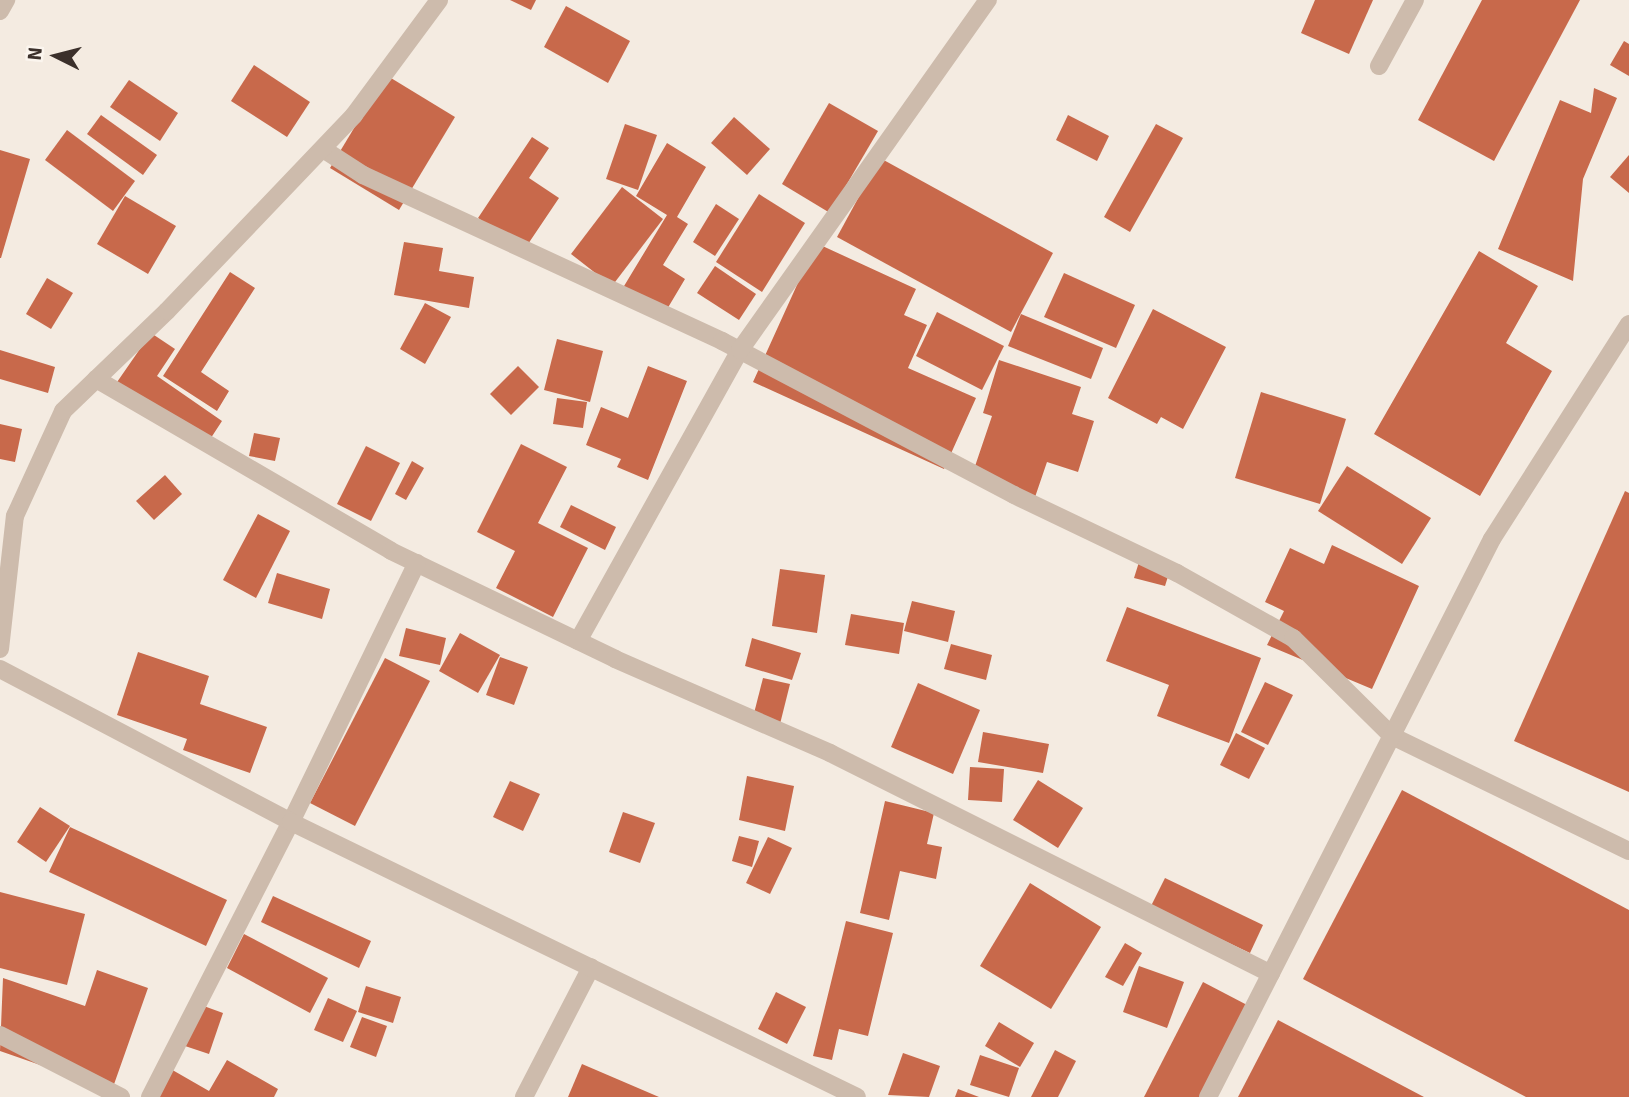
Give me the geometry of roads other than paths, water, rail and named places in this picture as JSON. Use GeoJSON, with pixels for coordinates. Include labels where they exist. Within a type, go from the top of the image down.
{"type":"FeatureCollection","features":[{"type":"Feature","properties":{"kind":"street"},"geometry":{"type":"LineString","coordinates":[[0,10],[6,0]]}},
{"type":"Feature","properties":{"kind":"street"},"geometry":{"type":"LineString","coordinates":[[0,649],[15,516],[63,411],[167,311],[323,149],[354,115],[439,0]]}},
{"type":"Feature","properties":{"kind":"street"},"geometry":{"type":"LineString","coordinates":[[578,641],[740,350],[988,0]]}},
{"type":"Feature","properties":{"kind":"street"},"geometry":{"type":"LineString","coordinates":[[1379,66],[1415,0]]}},
{"type":"Feature","properties":{"kind":"street"},"geometry":{"type":"LineString","coordinates":[[323,149],[363,175],[740,350],[1014,495],[1177,573],[1293,638],[1392,736],[1629,851]]}},
{"type":"Feature","properties":{"kind":"street"},"geometry":{"type":"LineString","coordinates":[[1208,1097],[1492,539],[1629,324]]}},
{"type":"Feature","properties":{"kind":"street"},"geometry":{"type":"LineString","coordinates":[[96,379],[417,563],[578,641],[830,753],[1271,974]]}},
{"type":"Feature","properties":{"kind":"street"},"geometry":{"type":"LineString","coordinates":[[150,1097],[291,822],[417,563]]}},
{"type":"Feature","properties":{"kind":"street"},"geometry":{"type":"LineString","coordinates":[[0,669],[291,822],[591,968],[825,1090],[857,1097]]}},
{"type":"Feature","properties":{"kind":"street"},"geometry":{"type":"LineString","coordinates":[[524,1097],[591,968]]}},
{"type":"Feature","properties":{"kind":"street"},"geometry":{"type":"LineString","coordinates":[[0,1035],[121,1097]]}}]}
